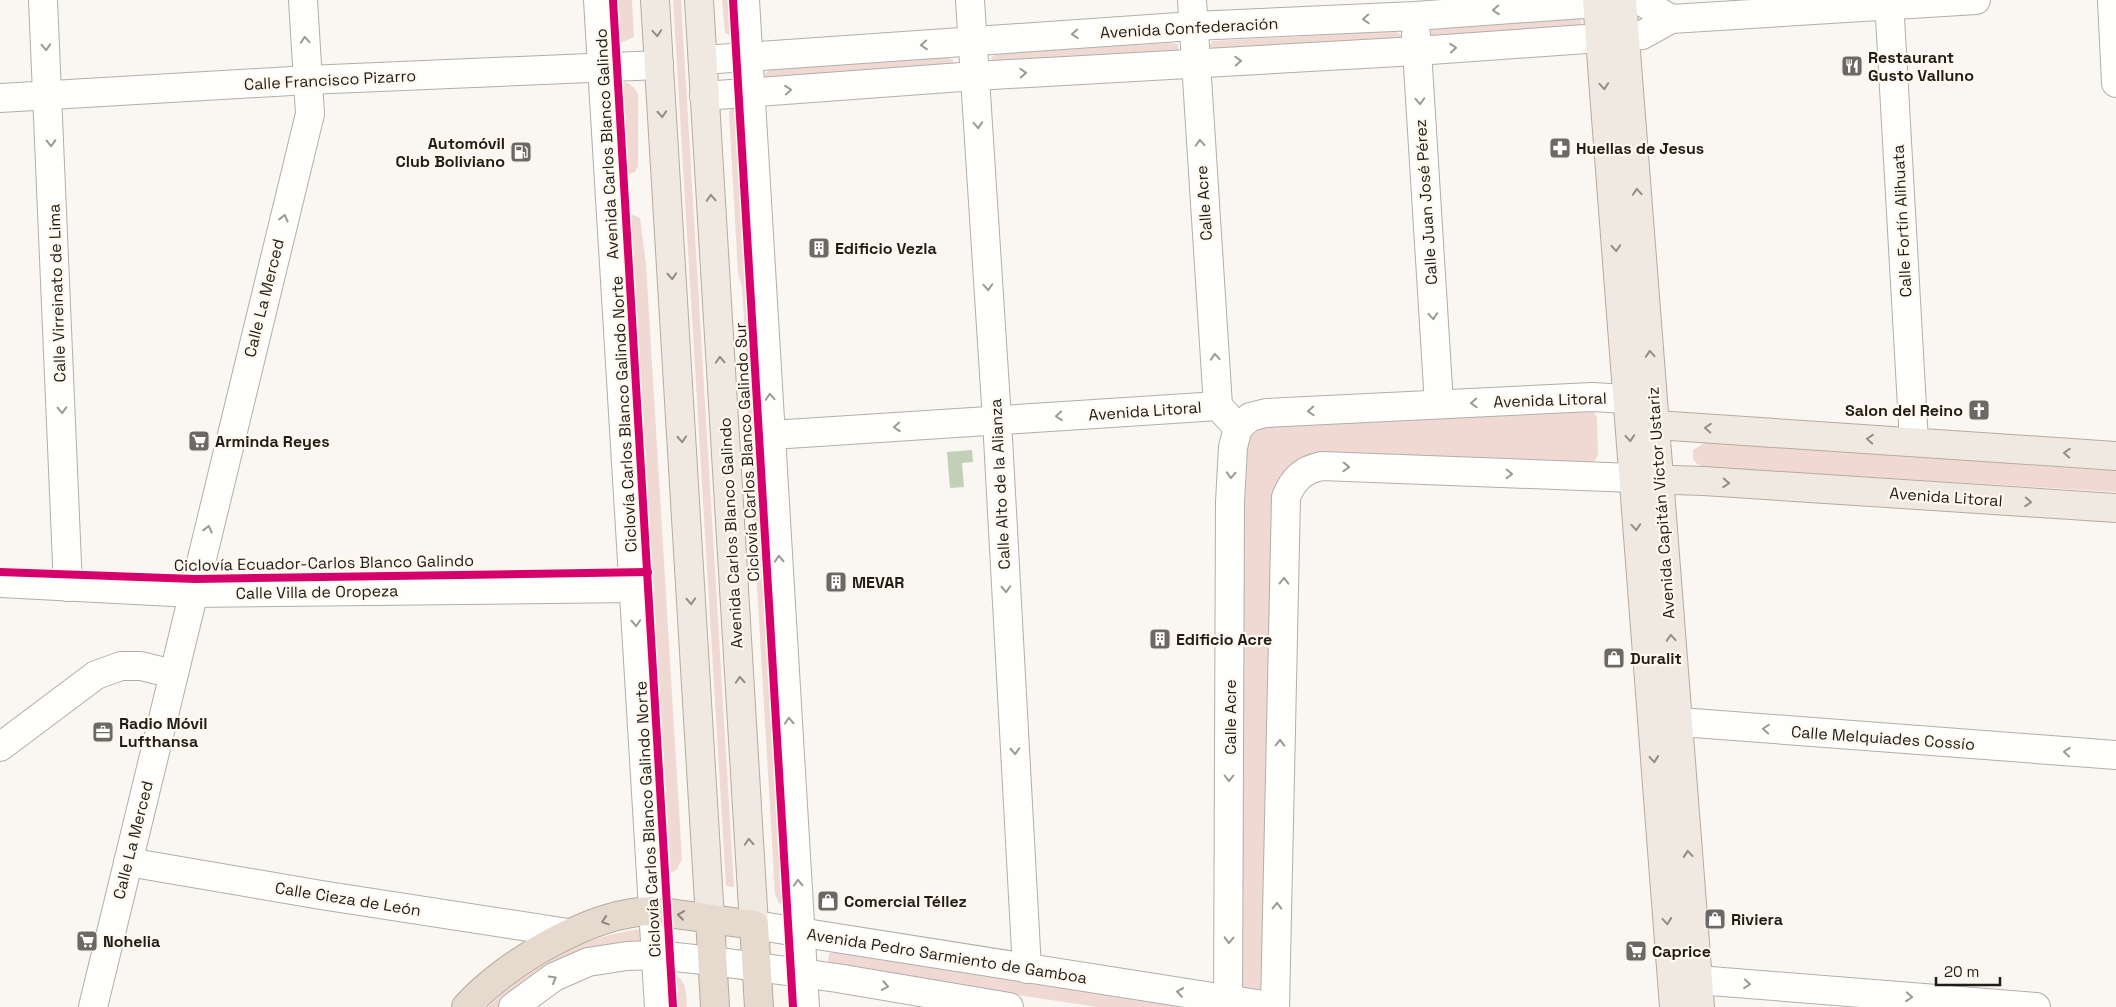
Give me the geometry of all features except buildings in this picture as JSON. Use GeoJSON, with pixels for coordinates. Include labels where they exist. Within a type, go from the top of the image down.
{"type":"FeatureCollection","features":[{"type":"Feature","properties":{"kind":"highway","name":"Avenida Pedro Sarmiento de Gamboa"},"geometry":{"type":"LineString","coordinates":[[466,1007],[477,994],[542,948],[568,934],[611,919],[653,911],[754,925]]}},
{"type":"Feature","properties":{"kind":"highway"},"geometry":{"type":"LineString","coordinates":[[710,919],[715,1007]]}},
{"type":"Feature","properties":{"kind":"highway","name":"Avenida Carlos Blanco Galindo"},"geometry":{"type":"LineString","coordinates":[[754,925],[759,1007]]}},
{"type":"Feature","properties":{"kind":"main road"},"geometry":{"type":"LineString","coordinates":[[655,0],[710,919]]}},
{"type":"Feature","properties":{"kind":"main road","name":"Avenida Carlos Blanco Galindo"},"geometry":{"type":"LineString","coordinates":[[699,0],[754,925]]}},
{"type":"Feature","properties":{"kind":"main road","name":"Avenida Capitán Víctor Ustariz"},"geometry":{"type":"LineString","coordinates":[[1610,1],[1645,408],[1660,480],[1700,1007]]}},
{"type":"Feature","properties":{"kind":"main road","name":"Avenida Capitán Víctor Ustariz"},"geometry":{"type":"LineString","coordinates":[[1645,408],[1633,478],[1674,1007]]}},
{"type":"Feature","properties":{"kind":"main road","name":"Avenida Litoral"},"geometry":{"type":"LineString","coordinates":[[1645,408],[1914,442],[2116,456]]}},
{"type":"Feature","properties":{"kind":"main road","name":"Avenida Litoral"},"geometry":{"type":"LineString","coordinates":[[1633,478],[2116,508]]}},
{"type":"Feature","properties":{"kind":"street","name":"Calle Virreinato de Lima"},"geometry":{"type":"LineString","coordinates":[[43,0],[49,94],[68,587]]}},
{"type":"Feature","properties":{"kind":"street","name":"Calle La Merced"},"geometry":{"type":"LineString","coordinates":[[192,593],[310,114],[303,0]]}},
{"type":"Feature","properties":{"kind":"street","name":"Avenida Carlos Blanco Galindo"},"geometry":{"type":"LineString","coordinates":[[598,0],[659,1007]]}},
{"type":"Feature","properties":{"kind":"street"},"geometry":{"type":"LineString","coordinates":[[745,0],[805,1007]]}},
{"type":"Feature","properties":{"kind":"street","name":"Calle Alto de la Alianza"},"geometry":{"type":"LineString","coordinates":[[970,0],[997,420],[1027,969]]}},
{"type":"Feature","properties":{"kind":"street","name":"Avenida Confederación"},"geometry":{"type":"LineString","coordinates":[[702,60],[973,41],[1193,13],[1639,0],[1671,19]]}},
{"type":"Feature","properties":{"kind":"street"},"geometry":{"type":"LineString","coordinates":[[704,96],[975,76],[1417,51],[1642,35],[1671,19],[1889,3],[1976,0]]}},
{"type":"Feature","properties":{"kind":"street"},"geometry":{"type":"LineString","coordinates":[[2112,0],[2116,83]]}},
{"type":"Feature","properties":{"kind":"street","name":"Calle Fortín Alihuata"},"geometry":{"type":"LineString","coordinates":[[1889,3],[1914,442]]}},
{"type":"Feature","properties":{"kind":"street","name":"Calle Juan José Pérez"},"geometry":{"type":"LineString","coordinates":[[1414,8],[1439,404]]}},
{"type":"Feature","properties":{"kind":"street","name":"Calle Acre"},"geometry":{"type":"LineString","coordinates":[[1193,13],[1218,406]]}},
{"type":"Feature","properties":{"kind":"street","name":"Calle Francisco Pizarro"},"geometry":{"type":"LineString","coordinates":[[0,98],[308,80],[659,65]]}},
{"type":"Feature","properties":{"kind":"street","name":"Avenida Litoral"},"geometry":{"type":"LineString","coordinates":[[772,435],[1218,406],[1238,428],[1250,417],[1266,413],[1439,404],[1592,397],[1645,408]]}},
{"type":"Feature","properties":{"kind":"street","name":"Calle Acre"},"geometry":{"type":"LineString","coordinates":[[1228,1003],[1230,502],[1233,447],[1238,428]]}},
{"type":"Feature","properties":{"kind":"street","name":"Avenida Litoral"},"geometry":{"type":"LineString","coordinates":[[1275,1007],[1286,497],[1292,484],[1299,475],[1322,466],[1633,478]]}},
{"type":"Feature","properties":{"kind":"street","name":"Calle Villa de Oropeza"},"geometry":{"type":"LineString","coordinates":[[0,583],[192,593],[634,588]]}},
{"type":"Feature","properties":{"kind":"street"},"geometry":{"type":"LineString","coordinates":[[0,747],[96,675],[121,666],[142,666],[173,674],[192,593]]}},
{"type":"Feature","properties":{"kind":"street","name":"Calle La Merced"},"geometry":{"type":"LineString","coordinates":[[93,1007],[173,674]]}},
{"type":"Feature","properties":{"kind":"street","name":"Calle Melquiades Cossío"},"geometry":{"type":"LineString","coordinates":[[1651,719],[2116,755]]}},
{"type":"Feature","properties":{"kind":"street","name":"Calle Cieza de León"},"geometry":{"type":"LineString","coordinates":[[128,862],[568,934]]}},
{"type":"Feature","properties":{"kind":"street","name":"Avenida Pedro Sarmiento de Gamboa"},"geometry":{"type":"LineString","coordinates":[[754,925],[1228,1003],[1275,1007]]}},
{"type":"Feature","properties":{"kind":"street"},"geometry":{"type":"LineString","coordinates":[[513,1007],[554,977],[588,962],[627,956],[656,955],[757,966],[1009,1007]]}},
{"type":"Feature","properties":{"kind":"street"},"geometry":{"type":"LineString","coordinates":[[1698,980],[2036,1007]]}},
{"type":"Feature","properties":{"kind":"shaded area"},"geometry":{"type":"Polygon","coordinates":[[[617,0],[632,0],[634,37],[620,43],[617,0]]]}},
{"type":"Feature","properties":{"kind":"shaded area"},"geometry":{"type":"Polygon","coordinates":[[[673,0],[681,0],[734,887],[726,886],[673,0]]]}},
{"type":"Feature","properties":{"kind":"shaded area"},"geometry":{"type":"Polygon","coordinates":[[[722,0],[731,0],[733,37],[725,33],[722,0]]]}},
{"type":"Feature","properties":{"kind":"shaded area"},"geometry":{"type":"Polygon","coordinates":[[[1581,18],[1582,27],[1435,38],[1430,35],[1430,31],[1433,29],[1581,18]]]}},
{"type":"Feature","properties":{"kind":"shaded area"},"geometry":{"type":"Polygon","coordinates":[[[1396,31],[1402,36],[1396,41],[1214,50],[1209,46],[1213,41],[1396,31]]]}},
{"type":"Feature","properties":{"kind":"shaded area"},"geometry":{"type":"Polygon","coordinates":[[[1178,44],[1178,50],[1171,55],[992,64],[991,57],[999,53],[1178,44]]]}},
{"type":"Feature","properties":{"kind":"shaded area"},"geometry":{"type":"Polygon","coordinates":[[[947,57],[953,60],[953,66],[765,79],[765,73],[771,69],[947,57]]]}},
{"type":"Feature","properties":{"kind":"shaded area"},"geometry":{"type":"Polygon","coordinates":[[[622,82],[632,85],[638,94],[638,166],[635,172],[627,175],[622,82]]]}},
{"type":"Feature","properties":{"kind":"shaded area"},"geometry":{"type":"Polygon","coordinates":[[[738,107],[784,905],[779,903],[775,894],[747,414],[749,399],[742,287],[738,274],[729,112],[731,108],[738,107]]]}},
{"type":"Feature","properties":{"kind":"shaded area"},"geometry":{"type":"Polygon","coordinates":[[[629,213],[640,218],[646,264],[682,859],[677,869],[671,873],[629,213]]]}},
{"type":"Feature","properties":{"kind":"shaded area"},"geometry":{"type":"Polygon","coordinates":[[[1591,408],[1597,417],[1598,454],[1595,461],[1588,465],[1297,463],[1264,985],[1258,991],[1245,991],[1240,984],[1241,460],[1248,439],[1264,425],[1591,408]]]}},
{"type":"Feature","properties":{"kind":"shaded area"},"geometry":{"type":"Polygon","coordinates":[[[1706,442],[2116,471],[2116,492],[1704,467],[1697,464],[1693,459],[1693,450],[1706,442]]]}},
{"type":"Feature","properties":{"kind":"shaded area"},"geometry":{"type":"Polygon","coordinates":[[[972,450],[973,462],[962,463],[964,487],[950,488],[947,452],[972,450]]]}},
{"type":"Feature","properties":{"kind":"shaded area"},"geometry":{"type":"Polygon","coordinates":[[[641,929],[642,942],[501,1007],[488,1007],[522,978],[558,955],[597,939],[641,929]]]}},
{"type":"Feature","properties":{"kind":"shaded area"},"geometry":{"type":"Polygon","coordinates":[[[834,951],[1204,1007],[1097,1007],[838,968],[828,962],[829,954],[834,951]]]}},
{"type":"Feature","properties":{"kind":"shaded area"},"geometry":{"type":"Polygon","coordinates":[[[675,974],[684,984],[687,1007],[677,1007],[675,974]]]}},
{"type":"Feature","properties":{"kind":"cycle path","name":"Ciclovía Carlos Blanco Galindo Norte"},"geometry":{"type":"LineString","coordinates":[[613,0],[673,1007]]}},
{"type":"Feature","properties":{"kind":"cycle path","name":"Ciclovía Carlos Blanco Galindo Sur"},"geometry":{"type":"LineString","coordinates":[[733,0],[793,1007]]}},
{"type":"Feature","properties":{"kind":"cycle path","name":"Ciclovía Ecuador-Carlos Blanco Galindo"},"geometry":{"type":"LineString","coordinates":[[0,572],[195,579],[648,572]]}},
{"type":"Feature","properties":{"kind":"place","name":"Restaurant Gusto Valluno"},"geometry":{"type":"Point","coordinates":[1852,66]}},
{"type":"Feature","properties":{"kind":"place","name":"Huellas de Jesus"},"geometry":{"type":"Point","coordinates":[1560,148]}},
{"type":"Feature","properties":{"kind":"place","name":"Automóvil Club Boliviano"},"geometry":{"type":"Point","coordinates":[521,152]}},
{"type":"Feature","properties":{"kind":"place","name":"Edificio Vezla"},"geometry":{"type":"Point","coordinates":[819,248]}},
{"type":"Feature","properties":{"kind":"place","name":"Salon del Reino"},"geometry":{"type":"Point","coordinates":[1979,410]}},
{"type":"Feature","properties":{"kind":"place","name":"Arminda Reyes"},"geometry":{"type":"Point","coordinates":[199,441]}},
{"type":"Feature","properties":{"kind":"place","name":"MEVAR"},"geometry":{"type":"Point","coordinates":[836,582]}},
{"type":"Feature","properties":{"kind":"place","name":"Edificio Acre"},"geometry":{"type":"Point","coordinates":[1160,639]}},
{"type":"Feature","properties":{"kind":"place","name":"Duralit"},"geometry":{"type":"Point","coordinates":[1614,658]}},
{"type":"Feature","properties":{"kind":"place","name":"Radio Móvil Lufthansa"},"geometry":{"type":"Point","coordinates":[103,732]}},
{"type":"Feature","properties":{"kind":"place","name":"Comercial Téllez"},"geometry":{"type":"Point","coordinates":[828,901]}},
{"type":"Feature","properties":{"kind":"place","name":"Riviera"},"geometry":{"type":"Point","coordinates":[1715,919]}},
{"type":"Feature","properties":{"kind":"place","name":"Nohelia"},"geometry":{"type":"Point","coordinates":[87,941]}},
{"type":"Feature","properties":{"kind":"place","name":"Caprice"},"geometry":{"type":"Point","coordinates":[1636,951]}}]}
